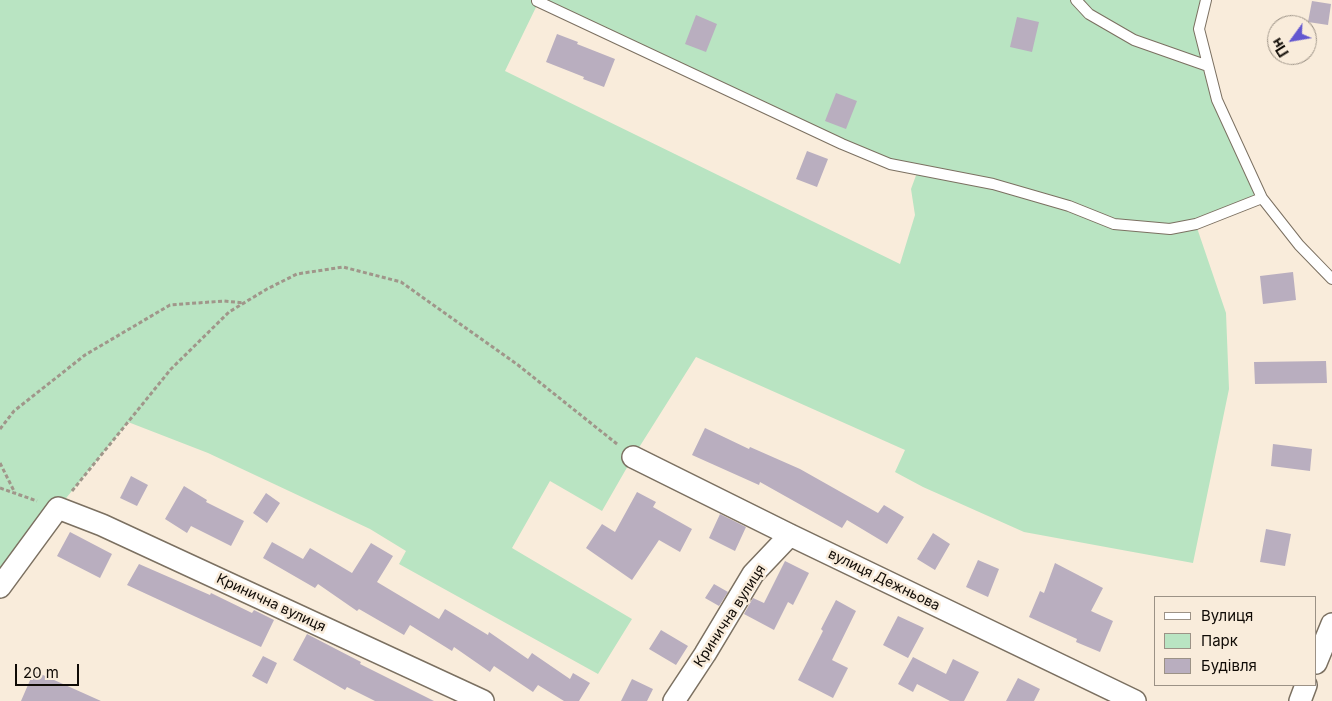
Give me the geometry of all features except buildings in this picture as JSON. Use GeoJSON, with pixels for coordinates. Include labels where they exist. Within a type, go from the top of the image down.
{"type":"FeatureCollection","features":[{"type":"Feature","properties":{"kind":"street","name":"вулиця Дежньова"},"geometry":{"type":"LineString","coordinates":[[633,457],[790,535],[1135,701]]}},
{"type":"Feature","properties":{"kind":"street"},"geometry":{"type":"LineString","coordinates":[[0,587],[58,508]]}},
{"type":"Feature","properties":{"kind":"street","name":"Кринична вулиця"},"geometry":{"type":"LineString","coordinates":[[58,508],[161,552],[483,701]]}},
{"type":"Feature","properties":{"kind":"street","name":"Кринична вулиця"},"geometry":{"type":"LineString","coordinates":[[674,701],[753,574],[790,535]]}},
{"type":"Feature","properties":{"kind":"street"},"geometry":{"type":"LineString","coordinates":[[1317,660],[1332,624]]}},
{"type":"Feature","properties":{"kind":"street"},"geometry":{"type":"LineString","coordinates":[[1300,701],[1306,686]]}},
{"type":"Feature","properties":{"kind":"lane"},"geometry":{"type":"LineString","coordinates":[[1076,0],[1089,14],[1134,40],[1208,66]]}},
{"type":"Feature","properties":{"kind":"lane"},"geometry":{"type":"LineString","coordinates":[[1206,0],[1199,29],[1217,100],[1262,198],[1299,245],[1332,280]]}},
{"type":"Feature","properties":{"kind":"lane"},"geometry":{"type":"LineString","coordinates":[[537,1],[842,144],[890,164],[994,184],[1068,206],[1114,224],[1170,229],[1196,224],[1262,198]]}},
{"type":"Feature","properties":{"kind":"path"},"geometry":{"type":"LineString","coordinates":[[0,488],[58,508],[172,369],[229,312],[267,288],[297,274],[343,267],[401,282],[518,365],[633,457]]}},
{"type":"Feature","properties":{"kind":"path"},"geometry":{"type":"LineString","coordinates":[[0,429],[14,411],[85,355],[170,305],[224,301],[244,302]]}},
{"type":"Feature","properties":{"kind":"path"},"geometry":{"type":"LineString","coordinates":[[0,463],[15,494]]}},
{"type":"Feature","properties":{"kind":"green space"},"geometry":{"type":"Polygon","coordinates":[[[0,0],[1206,0],[1199,29],[1217,100],[1262,198],[1196,225],[1226,313],[1229,389],[1193,563],[1024,532],[923,487],[895,472],[905,450],[696,357],[633,457],[602,511],[550,481],[512,548],[632,619],[598,674],[399,564],[406,551],[370,529],[208,453],[128,422],[58,508],[0,587],[0,0]],[[539,1],[505,71],[900,264],[915,215],[911,189],[918,170],[890,164],[539,1]]]}}]}
